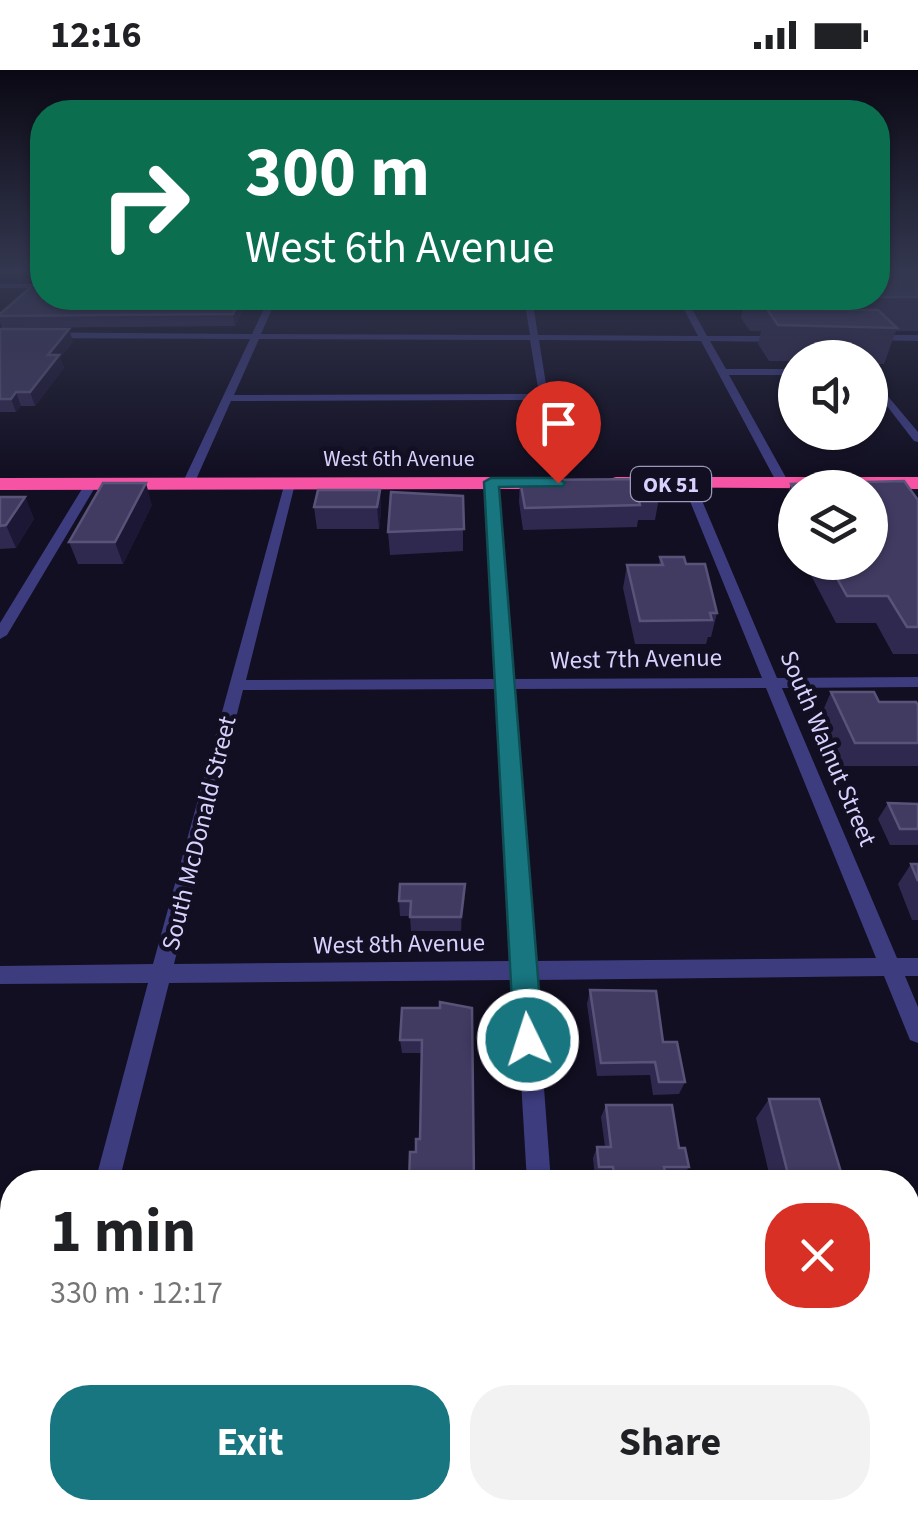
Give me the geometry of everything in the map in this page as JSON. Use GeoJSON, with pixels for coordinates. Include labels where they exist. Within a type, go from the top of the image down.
{"type":"FeatureCollection","features":[{"type":"Feature","properties":{"kind":"highway","name":"West 6th Avenue"},"geometry":{"type":"LineString","coordinates":[[0,484],[778,482]]}},
{"type":"Feature","properties":{"kind":"highway","name":"West 6th Avenue"},"geometry":{"type":"LineString","coordinates":[[888,483],[918,483]]}},
{"type":"Feature","properties":{"kind":"street"},"geometry":{"type":"LineString","coordinates":[[188,484],[254,337]]}},
{"type":"Feature","properties":{"kind":"street"},"geometry":{"type":"LineString","coordinates":[[534,337],[545,396],[577,483]]}},
{"type":"Feature","properties":{"kind":"street"},"geometry":{"type":"LineString","coordinates":[[591,337],[800,338]]}},
{"type":"Feature","properties":{"kind":"street"},"geometry":{"type":"LineString","coordinates":[[704,338],[778,473]]}},
{"type":"Feature","properties":{"kind":"street"},"geometry":{"type":"LineString","coordinates":[[859,338],[918,338]]}},
{"type":"Feature","properties":{"kind":"street"},"geometry":{"type":"LineString","coordinates":[[723,372],[778,372]]}},
{"type":"Feature","properties":{"kind":"street"},"geometry":{"type":"LineString","coordinates":[[226,398],[545,396]]}},
{"type":"Feature","properties":{"kind":"street"},"geometry":{"type":"LineString","coordinates":[[888,400],[918,439]]}},
{"type":"Feature","properties":{"kind":"street"},"geometry":{"type":"LineString","coordinates":[[491,482],[539,1170]]}},
{"type":"Feature","properties":{"kind":"street"},"geometry":{"type":"LineString","coordinates":[[0,635],[91,484]]}},
{"type":"Feature","properties":{"kind":"street","name":"South McDonald Street"},"geometry":{"type":"LineString","coordinates":[[109,1170],[164,974],[289,484]]}},
{"type":"Feature","properties":{"kind":"street","name":"South Walnut Street"},"geometry":{"type":"LineString","coordinates":[[689,484],[918,1034]]}},
{"type":"Feature","properties":{"kind":"street","name":"West 7th Avenue"},"geometry":{"type":"LineString","coordinates":[[235,685],[918,682]]}},
{"type":"Feature","properties":{"kind":"street","name":"West 8th Avenue"},"geometry":{"type":"LineString","coordinates":[[0,975],[918,967]]}},
{"type":"Feature","properties":{"kind":"building"},"geometry":{"type":"Polygon","coordinates":[[[0,337],[63,337],[48,355],[59,355],[30,392],[16,392],[11,399],[0,399],[0,337]]]}},
{"type":"Feature","properties":{"kind":"building"},"geometry":{"type":"Polygon","coordinates":[[[652,479],[659,498],[638,498],[640,505],[525,508],[520,480],[652,479]]]}},
{"type":"Feature","properties":{"kind":"building"},"geometry":{"type":"Polygon","coordinates":[[[888,481],[904,481],[918,500],[918,627],[907,627],[888,596],[847,596],[838,580],[888,580],[888,481]]]}},
{"type":"Feature","properties":{"kind":"building"},"geometry":{"type":"Polygon","coordinates":[[[103,483],[146,483],[115,542],[69,542],[103,483]]]}},
{"type":"Feature","properties":{"kind":"building"},"geometry":{"type":"Polygon","coordinates":[[[318,490],[380,490],[377,507],[314,507],[318,490]]]}},
{"type":"Feature","properties":{"kind":"building"},"geometry":{"type":"Polygon","coordinates":[[[391,492],[463,496],[464,529],[388,532],[391,492]]]}},
{"type":"Feature","properties":{"kind":"building"},"geometry":{"type":"Polygon","coordinates":[[[0,497],[25,497],[6,525],[0,526],[0,497]]]}},
{"type":"Feature","properties":{"kind":"building"},"geometry":{"type":"Polygon","coordinates":[[[660,557],[684,557],[686,564],[705,564],[717,613],[710,613],[712,620],[640,621],[627,565],[663,565],[660,557]]]}},
{"type":"Feature","properties":{"kind":"building"},"geometry":{"type":"Polygon","coordinates":[[[831,692],[874,692],[879,702],[916,702],[918,743],[855,743],[831,692]]]}},
{"type":"Feature","properties":{"kind":"building"},"geometry":{"type":"Polygon","coordinates":[[[888,803],[918,804],[918,829],[900,829],[888,803]]]}},
{"type":"Feature","properties":{"kind":"building"},"geometry":{"type":"Polygon","coordinates":[[[400,884],[465,884],[461,917],[410,917],[411,901],[399,901],[400,884]]]}},
{"type":"Feature","properties":{"kind":"building"},"geometry":{"type":"Polygon","coordinates":[[[590,990],[656,991],[663,1042],[677,1042],[685,1082],[659,1082],[655,1062],[601,1063],[590,990]]]}},
{"type":"Feature","properties":{"kind":"building"},"geometry":{"type":"Polygon","coordinates":[[[440,1002],[472,1008],[474,1170],[409,1170],[410,1152],[416,1152],[416,1139],[420,1139],[422,1040],[400,1040],[402,1008],[440,1008],[440,1002]]]}},
{"type":"Feature","properties":{"kind":"building"},"geometry":{"type":"Polygon","coordinates":[[[769,1099],[819,1099],[840,1170],[787,1170],[769,1099]]]}},
{"type":"Feature","properties":{"kind":"building"},"geometry":{"type":"Polygon","coordinates":[[[606,1105],[672,1105],[679,1148],[685,1148],[689,1167],[599,1167],[597,1147],[611,1147],[606,1105]]]}},
{"type":"Feature","properties":{"kind":"route"},"geometry":{"type":"LineString","coordinates":[[528,1040],[491,482],[558,483]]}}]}
